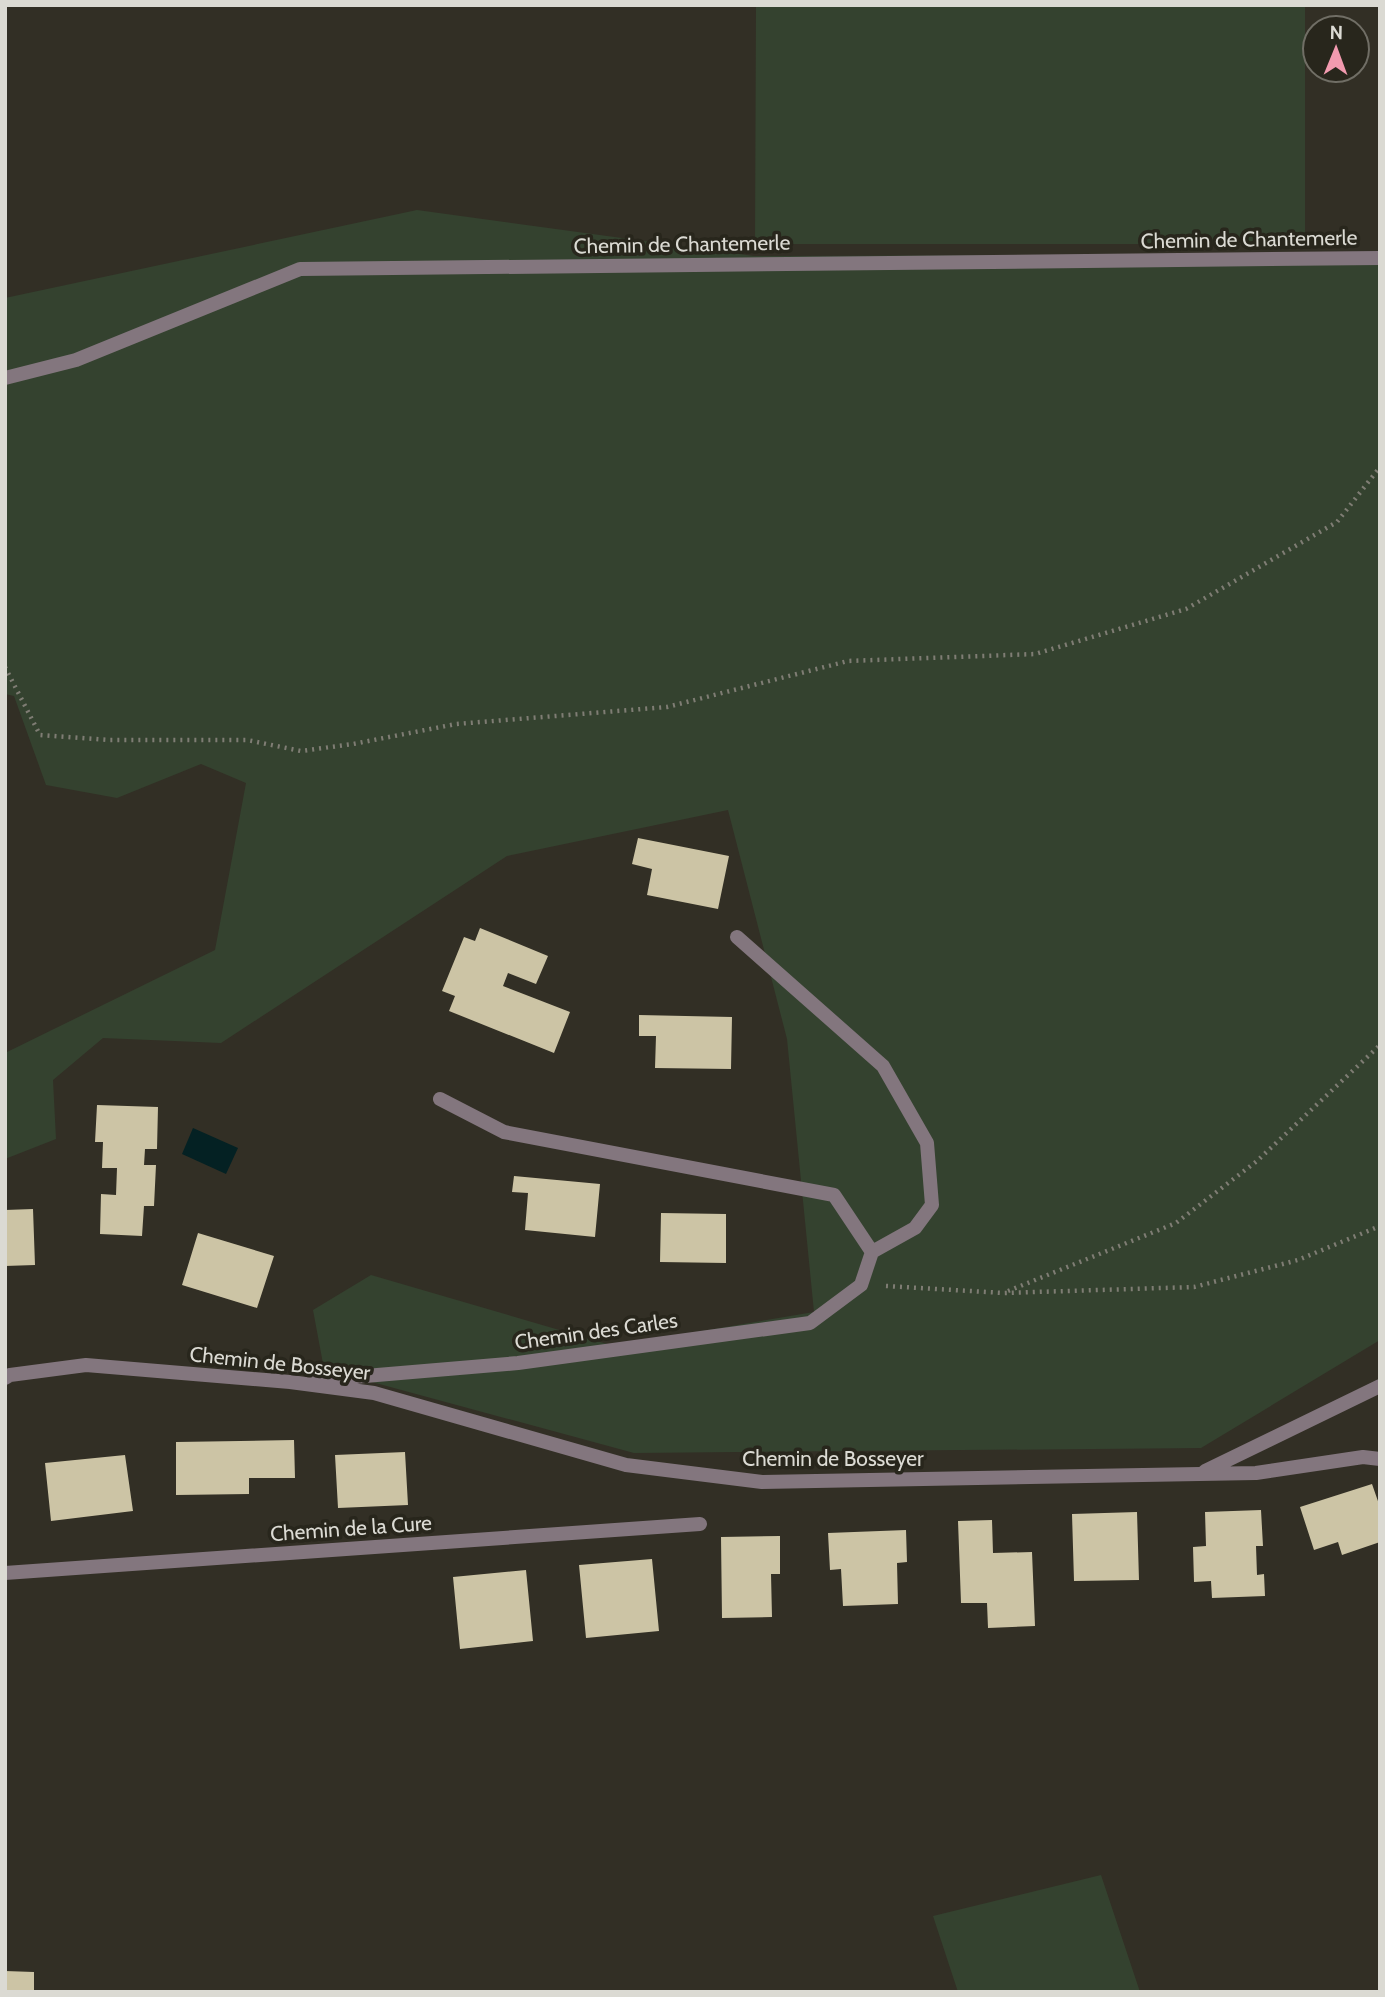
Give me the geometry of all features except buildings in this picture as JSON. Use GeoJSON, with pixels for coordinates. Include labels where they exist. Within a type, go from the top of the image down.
{"type":"FeatureCollection","features":[{"type":"Feature","properties":{"kind":"street","name":"Chemin de Chantemerle"},"geometry":{"type":"LineString","coordinates":[[5,378],[76,360],[300,269],[1380,258]]}},
{"type":"Feature","properties":{"kind":"street"},"geometry":{"type":"LineString","coordinates":[[737,937],[883,1066],[928,1143],[932,1205],[915,1228],[872,1252],[861,1285]]}},
{"type":"Feature","properties":{"kind":"street"},"geometry":{"type":"LineString","coordinates":[[440,1099],[504,1132],[834,1195],[872,1252]]}},
{"type":"Feature","properties":{"kind":"street","name":"Chemin des Carles"},"geometry":{"type":"LineString","coordinates":[[290,1382],[517,1363],[810,1323],[861,1285]]}},
{"type":"Feature","properties":{"kind":"street","name":"Chemin de Bosseyer"},"geometry":{"type":"LineString","coordinates":[[5,1378],[10,1375],[86,1365],[290,1382],[374,1393],[626,1465],[762,1482],[1256,1473],[1363,1457],[1380,1459]]}},
{"type":"Feature","properties":{"kind":"street"},"geometry":{"type":"LineString","coordinates":[[1201,1473],[1380,1386]]}},
{"type":"Feature","properties":{"kind":"street","name":"Chemin de la Cure"},"geometry":{"type":"LineString","coordinates":[[5,1573],[700,1524]]}},
{"type":"Feature","properties":{"kind":"path"},"geometry":{"type":"LineString","coordinates":[[5,667],[40,735],[110,740],[247,740],[301,751],[456,724],[667,707],[848,661],[1035,654],[1186,609],[1337,522],[1380,467]]}},
{"type":"Feature","properties":{"kind":"path"},"geometry":{"type":"LineString","coordinates":[[1004,1293],[1175,1223],[1257,1161],[1380,1045]]}},
{"type":"Feature","properties":{"kind":"path"},"geometry":{"type":"LineString","coordinates":[[861,1285],[1004,1293],[1194,1287],[1298,1260],[1380,1226]]}},
{"type":"Feature","properties":{"kind":"green space"},"geometry":{"type":"Polygon","coordinates":[[[756,5],[1305,5],[1305,14],[1301,14],[1301,84],[1305,84],[1305,244],[755,244],[756,5]]]}},
{"type":"Feature","properties":{"kind":"green space"},"geometry":{"type":"Polygon","coordinates":[[[417,210],[754,256],[1380,254],[1380,1340],[1201,1448],[634,1453],[324,1369],[313,1310],[371,1275],[614,1346],[814,1312],[787,1039],[728,810],[507,856],[221,1043],[103,1038],[53,1080],[56,1139],[5,1159],[5,1053],[215,950],[246,783],[201,764],[117,798],[46,785],[14,696],[5,694],[5,298],[417,210]]]}},
{"type":"Feature","properties":{"kind":"green space"},"geometry":{"type":"Polygon","coordinates":[[[1101,1875],[1140,1992],[958,1992],[933,1916],[1101,1875]]]}},
{"type":"Feature","properties":{"kind":"water"},"geometry":{"type":"Polygon","coordinates":[[[193,1128],[238,1148],[226,1174],[182,1154],[193,1128]]]}}]}
